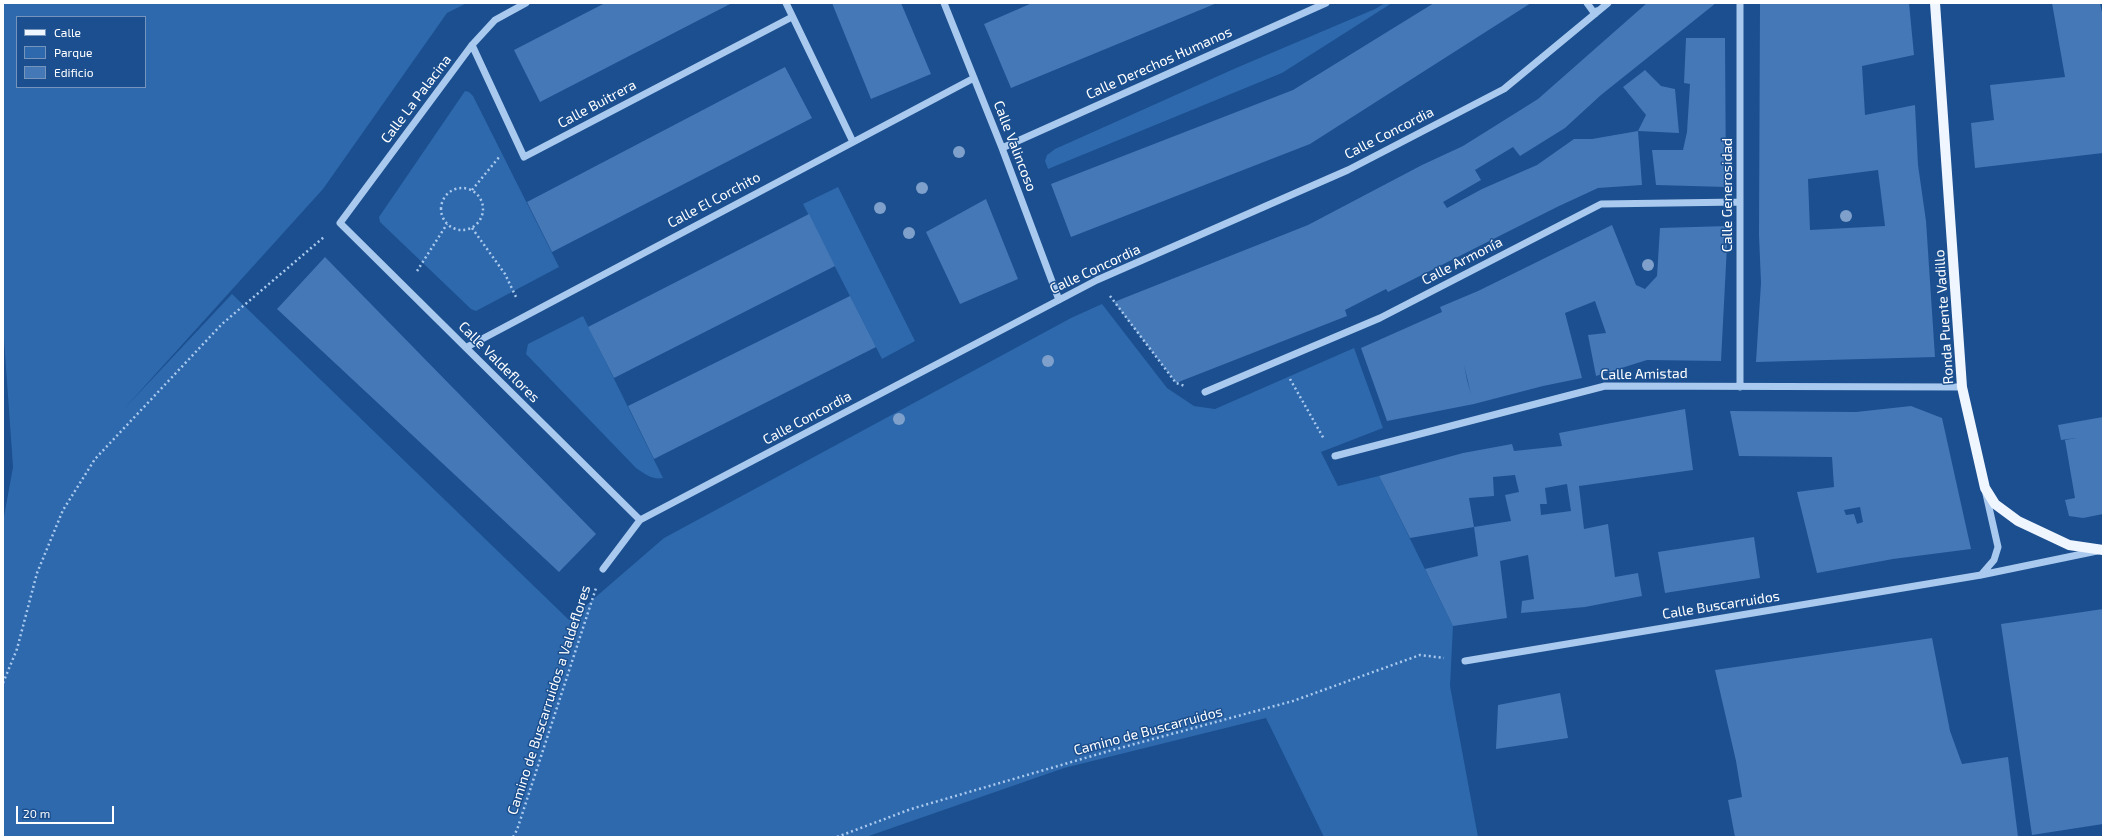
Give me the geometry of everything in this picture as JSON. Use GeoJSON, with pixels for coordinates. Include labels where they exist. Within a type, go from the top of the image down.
{"type":"FeatureCollection","features":[{"type":"Feature","properties":{"kind":"main road","name":"Ronda Puente Vadillo"},"geometry":{"type":"LineString","coordinates":[[1935,3],[1962,386],[1985,488],[1996,504],[2018,521],[2070,546],[2102,550]]}},
{"type":"Feature","properties":{"kind":"street","name":"Calle La Palacina"},"geometry":{"type":"LineString","coordinates":[[340,224],[472,45],[495,20],[526,3]]}},
{"type":"Feature","properties":{"kind":"street"},"geometry":{"type":"LineString","coordinates":[[786,3],[853,142]]}},
{"type":"Feature","properties":{"kind":"street","name":"Calle Valincoso"},"geometry":{"type":"LineString","coordinates":[[944,3],[1002,148],[1059,300]]}},
{"type":"Feature","properties":{"kind":"street","name":"Calle Derechos Humanos"},"geometry":{"type":"LineString","coordinates":[[1002,148],[1326,3]]}},
{"type":"Feature","properties":{"kind":"street"},"geometry":{"type":"LineString","coordinates":[[1587,3],[1594,14],[1603,3]]}},
{"type":"Feature","properties":{"kind":"street","name":"Calle Concordia"},"geometry":{"type":"LineString","coordinates":[[603,569],[640,520],[1097,280],[1348,170],[1504,89],[1608,3]]}},
{"type":"Feature","properties":{"kind":"street","name":"Calle Generosidad"},"geometry":{"type":"LineString","coordinates":[[1740,3],[1740,386]]}},
{"type":"Feature","properties":{"kind":"street","name":"Calle Buitrera"},"geometry":{"type":"LineString","coordinates":[[472,45],[524,157],[792,17]]}},
{"type":"Feature","properties":{"kind":"street","name":"Calle El Corchito"},"geometry":{"type":"LineString","coordinates":[[467,347],[974,78]]}},
{"type":"Feature","properties":{"kind":"street","name":"Calle Armonía"},"geometry":{"type":"LineString","coordinates":[[1205,392],[1380,318],[1601,204],[1740,202]]}},
{"type":"Feature","properties":{"kind":"street","name":"Calle Valdeflores"},"geometry":{"type":"LineString","coordinates":[[340,224],[467,347],[640,520]]}},
{"type":"Feature","properties":{"kind":"street","name":"Calle Amistad"},"geometry":{"type":"LineString","coordinates":[[1335,456],[1605,386],[1962,386]]}},
{"type":"Feature","properties":{"kind":"street"},"geometry":{"type":"LineString","coordinates":[[1981,575],[1994,560],[1998,547],[1985,488]]}},
{"type":"Feature","properties":{"kind":"street","name":"Calle Buscarruidos"},"geometry":{"type":"LineString","coordinates":[[1465,660],[1981,575],[2102,550]]}},
{"type":"Feature","properties":{"kind":"path"},"geometry":{"type":"LineString","coordinates":[[472,190],[516,137]]}},
{"type":"Feature","properties":{"kind":"path"},"geometry":{"type":"LineString","coordinates":[[465,188],[472,190],[481,200],[483,207],[483,214],[480,221],[472,228],[465,231],[458,230],[447,224],[441,211],[441,204],[445,197],[457,189],[465,188]]}},
{"type":"Feature","properties":{"kind":"path"},"geometry":{"type":"LineString","coordinates":[[3,683],[17,649],[37,573],[60,517],[95,459],[222,324],[340,224]]}},
{"type":"Feature","properties":{"kind":"path"},"geometry":{"type":"LineString","coordinates":[[405,288],[447,224]]}},
{"type":"Feature","properties":{"kind":"path"},"geometry":{"type":"LineString","coordinates":[[472,228],[505,274],[524,316]]}},
{"type":"Feature","properties":{"kind":"path"},"geometry":{"type":"LineString","coordinates":[[1097,280],[1176,383],[1205,392]]}},
{"type":"Feature","properties":{"kind":"path"},"geometry":{"type":"LineString","coordinates":[[1280,360],[1335,456]]}},
{"type":"Feature","properties":{"kind":"path","name":"Camino de Buscarruidos a Valdeflores"},"geometry":{"type":"LineString","coordinates":[[513,837],[517,830],[603,569]]}},
{"type":"Feature","properties":{"kind":"path","name":"Camino de Buscarruidos"},"geometry":{"type":"LineString","coordinates":[[837,837],[911,809],[1109,751],[1293,701],[1420,654],[1465,660]]}},
{"type":"Feature","properties":{"kind":"green space"},"geometry":{"type":"Polygon","coordinates":[[[3,3],[467,3],[447,13],[323,189],[123,410],[232,294],[569,620],[664,538],[1071,318],[1102,304],[1167,388],[1194,406],[1215,409],[1354,348],[1383,428],[1321,452],[1338,486],[1379,476],[1453,626],[1450,686],[1478,837],[1324,837],[1266,718],[1064,768],[866,837],[3,837],[3,522],[13,467],[3,325],[3,3]]]}},
{"type":"Feature","properties":{"kind":"green space"},"geometry":{"type":"Polygon","coordinates":[[[1385,3],[1392,3],[1282,73],[1048,169],[1045,161],[1047,155],[1055,149],[1236,68],[1375,9],[1385,3]]]}},
{"type":"Feature","properties":{"kind":"green space"},"geometry":{"type":"Polygon","coordinates":[[[465,91],[469,92],[473,96],[559,267],[476,311],[471,309],[380,222],[379,217],[465,91]]]}},
{"type":"Feature","properties":{"kind":"green space"},"geometry":{"type":"Polygon","coordinates":[[[838,187],[915,341],[882,359],[803,204],[838,187]]]}},
{"type":"Feature","properties":{"kind":"green space"},"geometry":{"type":"Polygon","coordinates":[[[583,316],[663,478],[652,477],[636,468],[526,354],[528,344],[583,316]]]}},
{"type":"Feature","properties":{"kind":"building"},"geometry":{"type":"Polygon","coordinates":[[[605,3],[732,3],[540,102],[514,50],[605,3]]]}},
{"type":"Feature","properties":{"kind":"building"},"geometry":{"type":"Polygon","coordinates":[[[832,3],[901,3],[931,74],[871,99],[832,3]]]}},
{"type":"Feature","properties":{"kind":"building"},"geometry":{"type":"Polygon","coordinates":[[[1032,3],[1217,3],[1011,88],[984,24],[1032,3]]]}},
{"type":"Feature","properties":{"kind":"building"},"geometry":{"type":"Polygon","coordinates":[[[1434,3],[1531,3],[1310,144],[1071,237],[1051,184],[1293,90],[1434,3]]]}},
{"type":"Feature","properties":{"kind":"building"},"geometry":{"type":"Polygon","coordinates":[[[1647,3],[1716,3],[1601,95],[1565,128],[1520,156],[1513,147],[1475,170],[1481,180],[1443,202],[1447,208],[1482,189],[1537,165],[1574,139],[1592,139],[1638,131],[1642,185],[1598,188],[1388,292],[1386,289],[1345,310],[1347,316],[1176,383],[1114,302],[1308,225],[1422,165],[1463,146],[1538,99],[1647,3]]]}},
{"type":"Feature","properties":{"kind":"building"},"geometry":{"type":"Polygon","coordinates":[[[1760,3],[1909,3],[1914,55],[1862,66],[1865,115],[1915,105],[1918,165],[1926,221],[1935,357],[1756,362],[1761,283],[1759,235],[1760,3]],[[1878,170],[1808,179],[1810,230],[1885,226],[1878,170]]]}},
{"type":"Feature","properties":{"kind":"building"},"geometry":{"type":"Polygon","coordinates":[[[2052,3],[2100,3],[2103,17],[2103,153],[1975,168],[1971,123],[1994,120],[1990,85],[2065,77],[2052,3]]]}},
{"type":"Feature","properties":{"kind":"building"},"geometry":{"type":"Polygon","coordinates":[[[1686,38],[1725,38],[1726,187],[1656,185],[1652,150],[1683,150],[1687,132],[1690,84],[1684,83],[1686,38]]]}},
{"type":"Feature","properties":{"kind":"building"},"geometry":{"type":"Polygon","coordinates":[[[785,67],[812,118],[552,252],[527,202],[785,67]]]}},
{"type":"Feature","properties":{"kind":"building"},"geometry":{"type":"Polygon","coordinates":[[[1645,70],[1661,86],[1675,89],[1679,133],[1638,131],[1646,115],[1623,87],[1645,70]]]}},
{"type":"Feature","properties":{"kind":"building"},"geometry":{"type":"Polygon","coordinates":[[[986,199],[1018,279],[960,304],[926,232],[986,199]]]}},
{"type":"Feature","properties":{"kind":"building"},"geometry":{"type":"Polygon","coordinates":[[[809,214],[835,266],[614,378],[588,327],[809,214]]]}},
{"type":"Feature","properties":{"kind":"building"},"geometry":{"type":"Polygon","coordinates":[[[1612,225],[1636,285],[1645,289],[1657,276],[1660,228],[1728,226],[1721,361],[1647,360],[1596,376],[1588,335],[1606,333],[1595,301],[1565,313],[1582,378],[1543,386],[1474,404],[1387,421],[1361,348],[1442,312],[1440,307],[1478,291],[1612,225]]]}},
{"type":"Feature","properties":{"kind":"building"},"geometry":{"type":"Polygon","coordinates":[[[325,257],[596,534],[559,572],[277,309],[325,257]]]}},
{"type":"Feature","properties":{"kind":"building"},"geometry":{"type":"Polygon","coordinates":[[[850,296],[876,347],[654,459],[628,406],[850,296]]]}},
{"type":"Feature","properties":{"kind":"building"},"geometry":{"type":"Polygon","coordinates":[[[1911,406],[1942,418],[1971,549],[1893,559],[1817,573],[1797,492],[1834,487],[1832,457],[1739,456],[1730,411],[1856,412],[1911,406]],[[1860,507],[1844,510],[1846,515],[1854,514],[1857,524],[1863,522],[1860,507]]]}},
{"type":"Feature","properties":{"kind":"building"},"geometry":{"type":"Polygon","coordinates":[[[1685,409],[1693,470],[1579,486],[1584,529],[1608,524],[1615,577],[1638,573],[1642,596],[1585,607],[1521,613],[1522,601],[1534,599],[1528,555],[1500,561],[1507,618],[1453,626],[1425,569],[1478,556],[1474,527],[1410,538],[1379,476],[1463,453],[1512,444],[1514,451],[1562,446],[1559,433],[1685,409]],[[1515,475],[1493,477],[1494,496],[1469,498],[1474,527],[1511,521],[1505,495],[1519,492],[1515,475]],[[1567,484],[1545,488],[1547,504],[1540,504],[1541,515],[1571,511],[1567,484]]]}},
{"type":"Feature","properties":{"kind":"building"},"geometry":{"type":"Polygon","coordinates":[[[2103,417],[2103,514],[2083,518],[2069,516],[2065,500],[2075,498],[2065,440],[2076,438],[2061,440],[2058,425],[2103,417]]]}},
{"type":"Feature","properties":{"kind":"building"},"geometry":{"type":"Polygon","coordinates":[[[1754,537],[1760,578],[1665,593],[1658,552],[1754,537]]]}},
{"type":"Feature","properties":{"kind":"building"},"geometry":{"type":"Polygon","coordinates":[[[2103,609],[2103,824],[2032,835],[2001,624],[2103,609]]]}},
{"type":"Feature","properties":{"kind":"building"},"geometry":{"type":"Polygon","coordinates":[[[1932,638],[1950,731],[1962,764],[2008,757],[2018,837],[1735,837],[1728,800],[1742,797],[1736,761],[1715,670],[1932,638]]]}},
{"type":"Feature","properties":{"kind":"building"},"geometry":{"type":"Polygon","coordinates":[[[1560,693],[1568,738],[1496,749],[1498,705],[1560,693]]]}}]}
